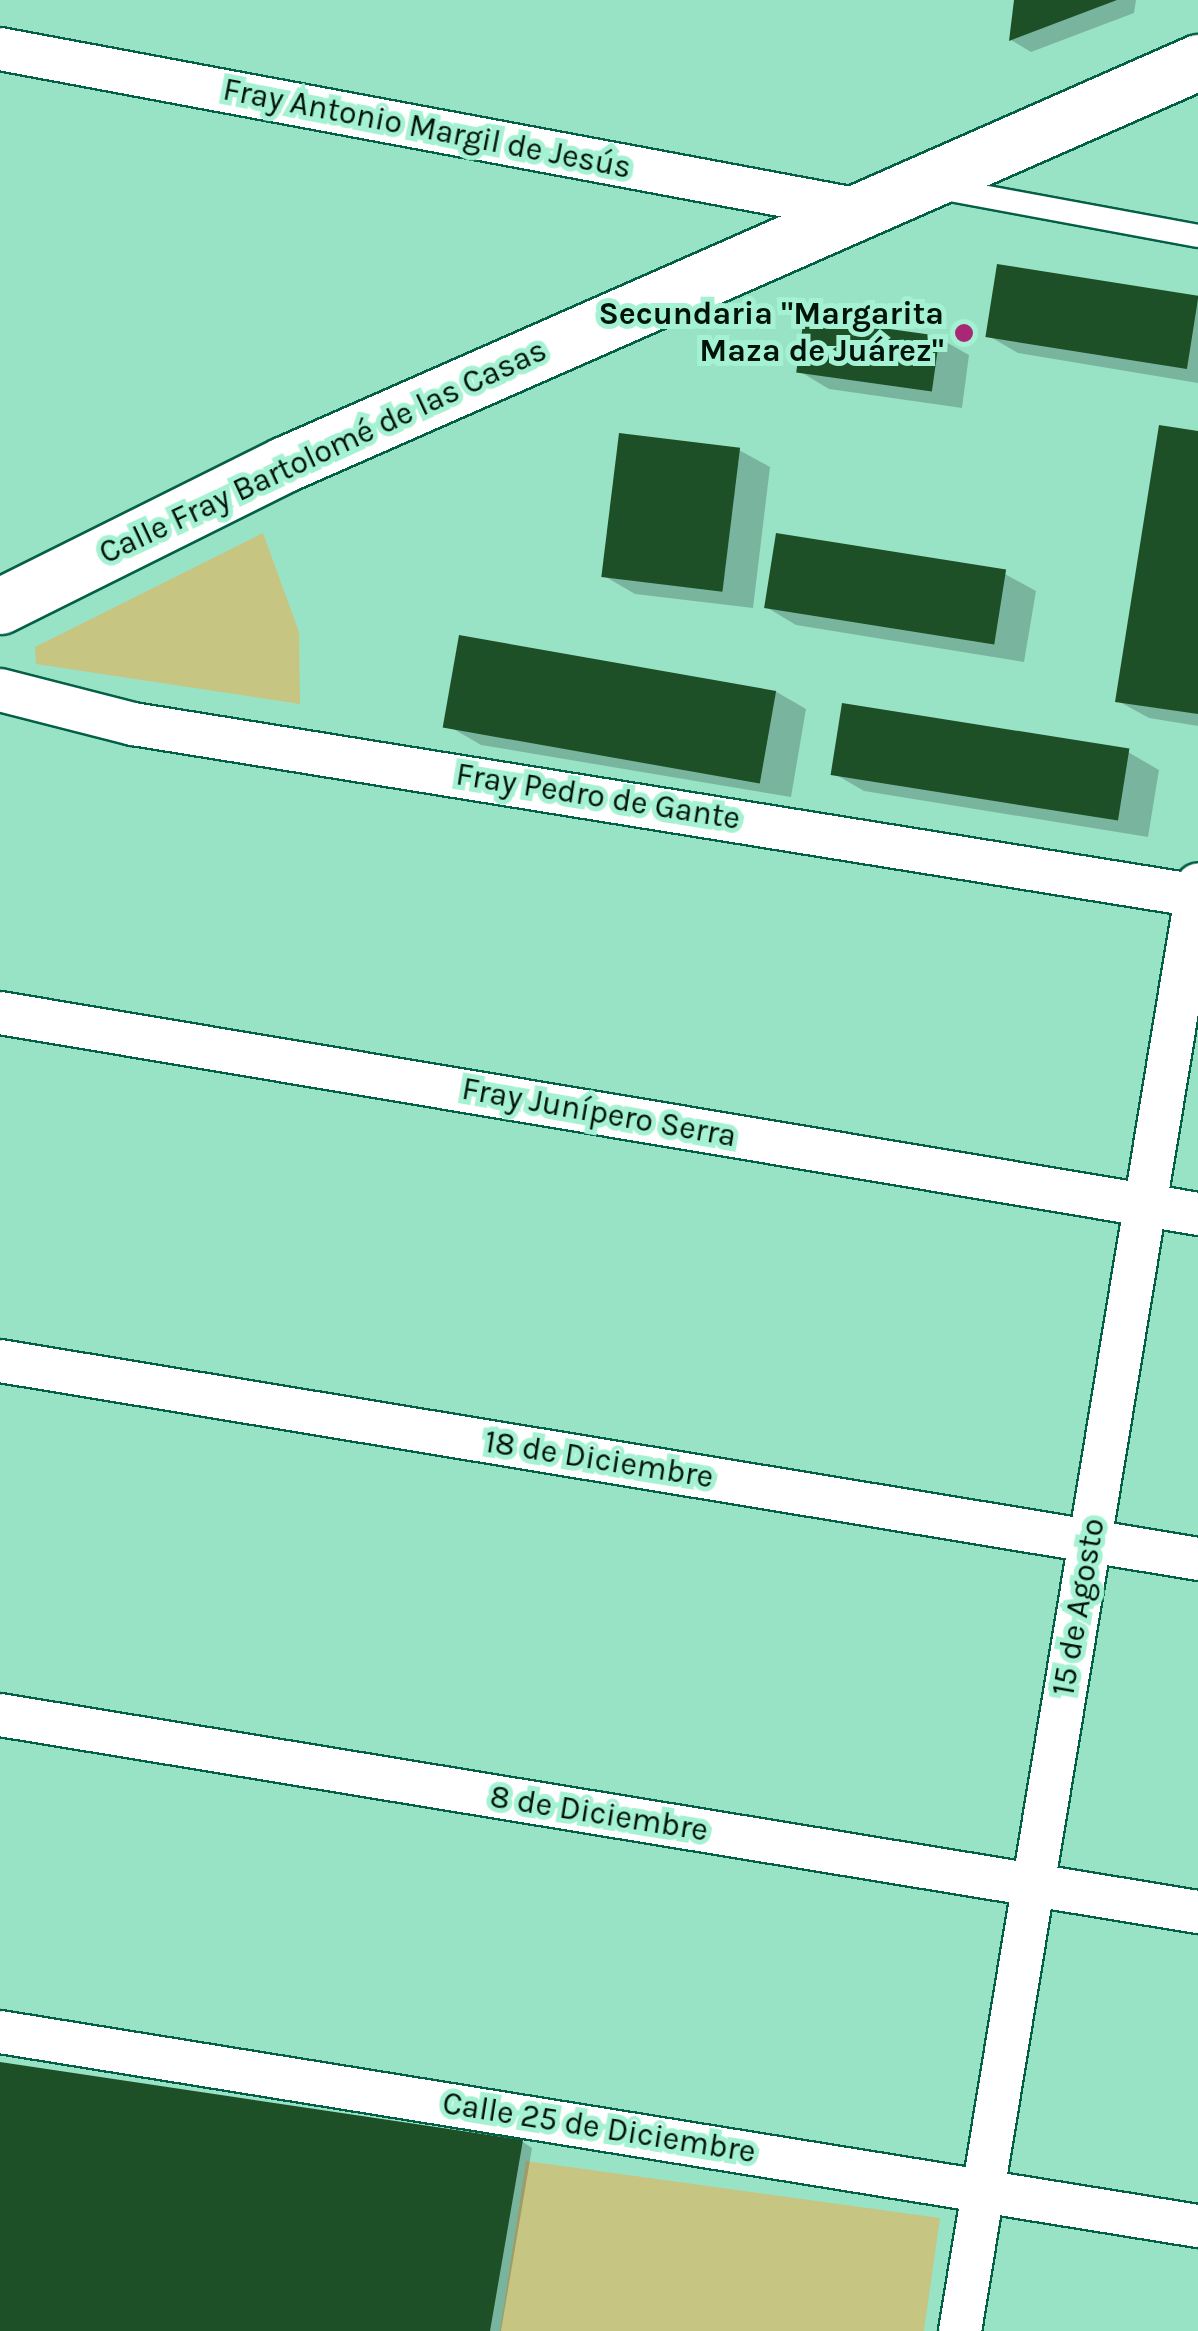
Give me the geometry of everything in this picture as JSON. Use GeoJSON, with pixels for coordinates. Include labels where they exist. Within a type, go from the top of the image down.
{"type":"FeatureCollection","features":[{"type":"Feature","properties":{"kind":"street","name":"Fray Antonio Margil de Jesús"},"geometry":{"type":"LineString","coordinates":[[0,49],[855,209]]}},
{"type":"Feature","properties":{"kind":"street","name":"Calle Fray Bartolomé de las Casas"},"geometry":{"type":"LineString","coordinates":[[0,606],[285,464],[855,209],[1198,62]]}},
{"type":"Feature","properties":{"kind":"street","name":"Fray Pedro de Gante"},"geometry":{"type":"LineString","coordinates":[[0,690],[133,724],[1197,892]]}},
{"type":"Feature","properties":{"kind":"street","name":"15 de Agosto"},"geometry":{"type":"LineString","coordinates":[[960,2331],[1197,892]]}},
{"type":"Feature","properties":{"kind":"street","name":"Fray Junípero Serra"},"geometry":{"type":"LineString","coordinates":[[0,1013],[1198,1214]]}},
{"type":"Feature","properties":{"kind":"street","name":"18 de Diciembre"},"geometry":{"type":"LineString","coordinates":[[0,1361],[1198,1559]]}},
{"type":"Feature","properties":{"kind":"street","name":"8 de Diciembre"},"geometry":{"type":"LineString","coordinates":[[0,1715],[1198,1912]]}},
{"type":"Feature","properties":{"kind":"street","name":"Calle 25 de Diciembre"},"geometry":{"type":"LineString","coordinates":[[0,2032],[1198,2226]]}},
{"type":"Feature","properties":{"kind":"lane"},"geometry":{"type":"LineString","coordinates":[[916,183],[1198,236]]}},
{"type":"Feature","properties":{"kind":"shaded area"},"geometry":{"type":"Polygon","coordinates":[[[263,533],[299,632],[300,704],[36,664],[35,647],[263,533]]]}},
{"type":"Feature","properties":{"kind":"shaded area"},"geometry":{"type":"Polygon","coordinates":[[[526,2161],[940,2218],[924,2331],[500,2331],[526,2161]]]}},
{"type":"Feature","properties":{"kind":"building"},"geometry":{"type":"Polygon","coordinates":[[[1014,0],[1117,0],[1009,41],[1014,0]]]}},
{"type":"Feature","properties":{"kind":"building"},"geometry":{"type":"Polygon","coordinates":[[[997,264],[1198,296],[1187,369],[985,337],[997,264]]]}},
{"type":"Feature","properties":{"kind":"building"},"geometry":{"type":"Polygon","coordinates":[[[804,317],[940,336],[932,392],[796,372],[804,317]]]}},
{"type":"Feature","properties":{"kind":"building"},"geometry":{"type":"Polygon","coordinates":[[[1159,425],[1198,431],[1198,714],[1115,702],[1159,425]]]}},
{"type":"Feature","properties":{"kind":"building"},"geometry":{"type":"Polygon","coordinates":[[[619,433],[740,448],[722,592],[601,577],[619,433]]]}},
{"type":"Feature","properties":{"kind":"building"},"geometry":{"type":"Polygon","coordinates":[[[776,533],[1006,569],[994,645],[764,608],[776,533]]]}},
{"type":"Feature","properties":{"kind":"building"},"geometry":{"type":"Polygon","coordinates":[[[459,635],[776,691],[760,783],[443,728],[459,635]]]}},
{"type":"Feature","properties":{"kind":"building"},"geometry":{"type":"Polygon","coordinates":[[[842,703],[1129,749],[1118,821],[831,775],[842,703]]]}},
{"type":"Feature","properties":{"kind":"building"},"geometry":{"type":"Polygon","coordinates":[[[0,2062],[523,2140],[490,2331],[0,2331],[0,2062]]]}},
{"type":"Feature","properties":{"kind":"place","name":"Secundaria \"Margarita Maza de Juárez\""},"geometry":{"type":"Point","coordinates":[964,333]}}]}
